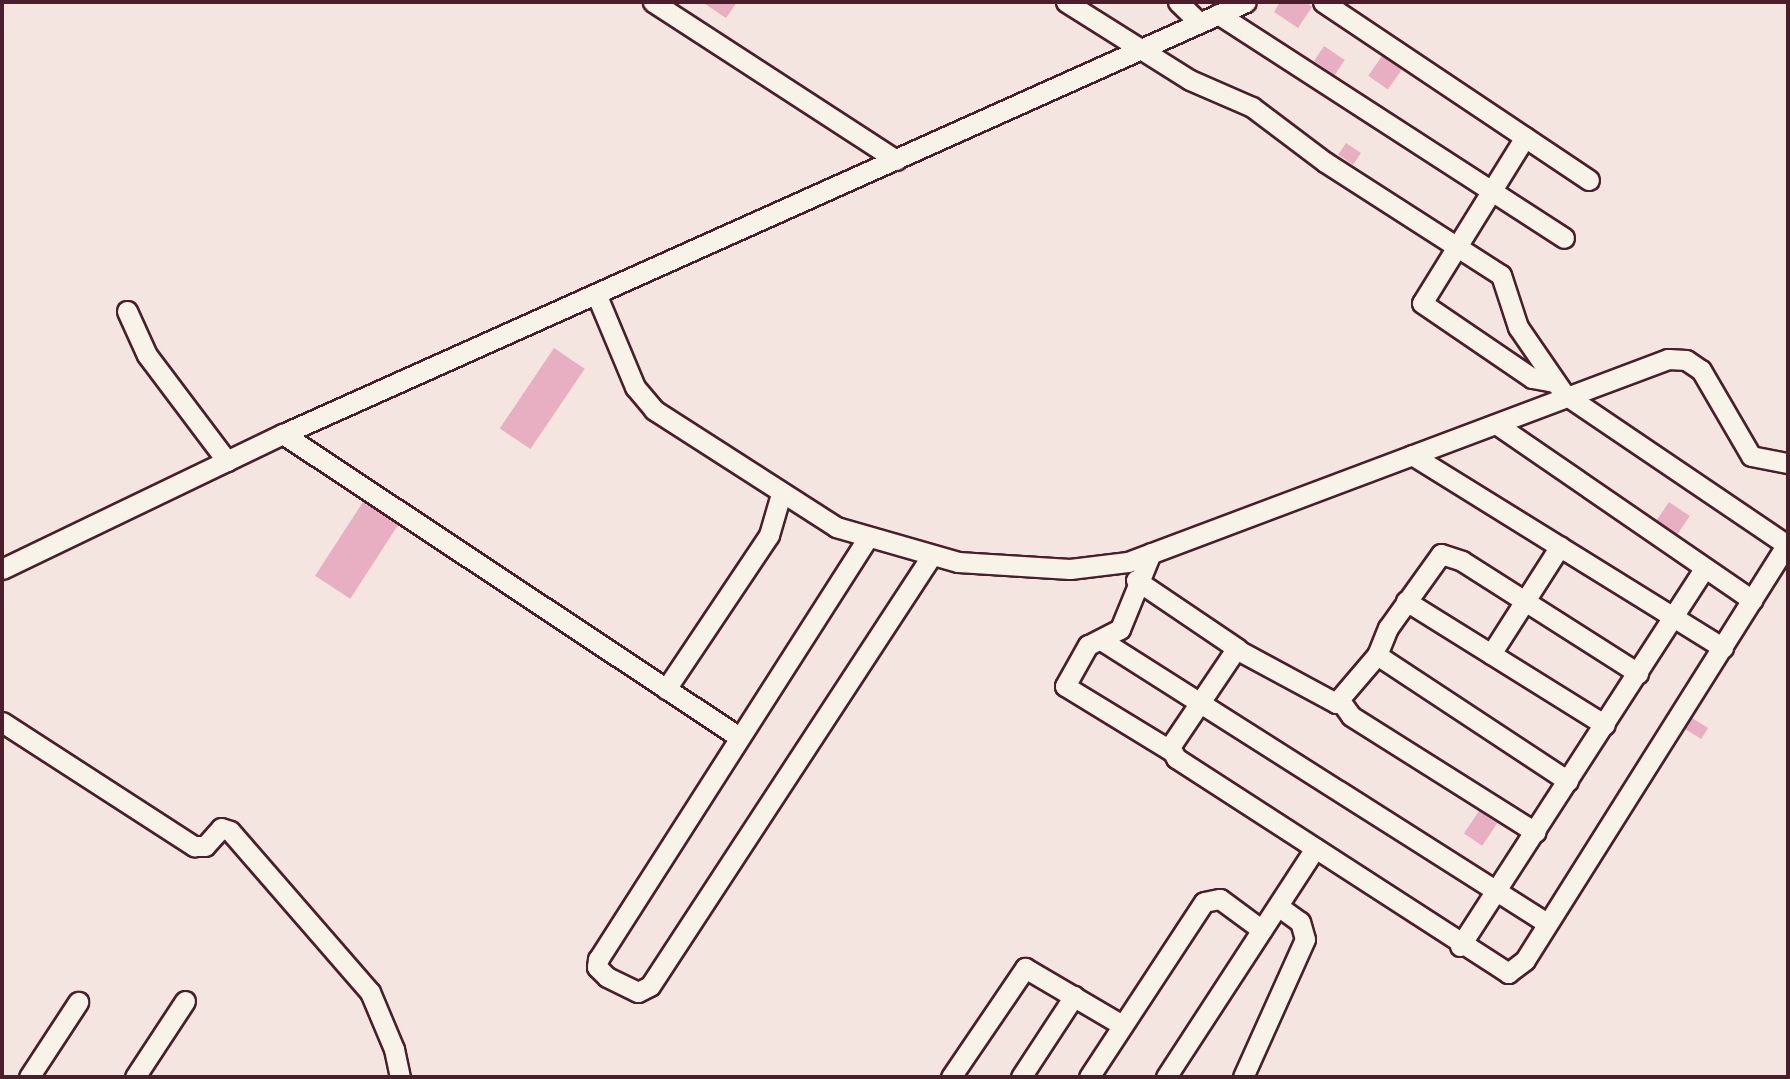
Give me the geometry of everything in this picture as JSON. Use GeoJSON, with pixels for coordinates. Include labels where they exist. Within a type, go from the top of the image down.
{"type":"FeatureCollection","features":[{"type":"Feature","properties":{"kind":"street"},"geometry":{"type":"LineString","coordinates":[[653,2],[896,160]]}},
{"type":"Feature","properties":{"kind":"street"},"geometry":{"type":"LineString","coordinates":[[1066,2],[1190,80],[1252,107],[1325,162],[1504,279],[1513,317],[1554,382],[1570,400],[1788,544],[1547,923],[1518,967],[1508,973],[1460,946],[1170,750],[1067,690],[1066,680],[1084,650],[1120,629],[1136,580],[1151,553]]}},
{"type":"Feature","properties":{"kind":"street"},"geometry":{"type":"LineString","coordinates":[[1178,2],[1492,191],[1564,238]]}},
{"type":"Feature","properties":{"kind":"street"},"geometry":{"type":"LineString","coordinates":[[2,569],[283,434],[597,296],[1246,2]]}},
{"type":"Feature","properties":{"kind":"street"},"geometry":{"type":"LineString","coordinates":[[1323,2],[1589,180]]}},
{"type":"Feature","properties":{"kind":"street"},"geometry":{"type":"LineString","coordinates":[[1525,137],[1423,296],[1424,306],[1532,378],[1554,382]]}},
{"type":"Feature","properties":{"kind":"street"},"geometry":{"type":"LineString","coordinates":[[597,296],[642,398],[781,494],[867,539],[987,566],[1070,569],[1105,566],[1151,553],[1496,424],[1570,400],[1668,359],[1686,359],[1701,370],[1745,450],[1761,461],[1788,463]]}},
{"type":"Feature","properties":{"kind":"street"},"geometry":{"type":"LineString","coordinates":[[127,311],[146,355],[227,461]]}},
{"type":"Feature","properties":{"kind":"street"},"geometry":{"type":"LineString","coordinates":[[1496,424],[1752,600]]}},
{"type":"Feature","properties":{"kind":"street"},"geometry":{"type":"LineString","coordinates":[[283,434],[736,735]]}},
{"type":"Feature","properties":{"kind":"street"},"geometry":{"type":"LineString","coordinates":[[1412,455],[1723,648]]}},
{"type":"Feature","properties":{"kind":"street"},"geometry":{"type":"LineString","coordinates":[[666,689],[775,525],[781,494]]}},
{"type":"Feature","properties":{"kind":"street"},"geometry":{"type":"LineString","coordinates":[[867,539],[736,735],[596,964],[607,977],[638,992],[654,979],[932,555]]}},
{"type":"Feature","properties":{"kind":"street"},"geometry":{"type":"LineString","coordinates":[[1492,654],[1560,546]]}},
{"type":"Feature","properties":{"kind":"street"},"geometry":{"type":"LineString","coordinates":[[1341,702],[1377,655],[1406,601],[1441,554],[1462,561],[1638,673]]}},
{"type":"Feature","properties":{"kind":"street"},"geometry":{"type":"LineString","coordinates":[[1460,946],[1675,617],[1704,568]]}},
{"type":"Feature","properties":{"kind":"street"},"geometry":{"type":"LineString","coordinates":[[1136,580],[1238,649],[1330,701],[1341,702],[1351,716],[1535,832]]}},
{"type":"Feature","properties":{"kind":"street"},"geometry":{"type":"LineString","coordinates":[[1406,601],[1605,725]]}},
{"type":"Feature","properties":{"kind":"street"},"geometry":{"type":"LineString","coordinates":[[1101,640],[1200,699],[1547,923]]}},
{"type":"Feature","properties":{"kind":"street"},"geometry":{"type":"LineString","coordinates":[[1170,750],[1200,699],[1238,649]]}},
{"type":"Feature","properties":{"kind":"street"},"geometry":{"type":"LineString","coordinates":[[1377,655],[1569,781]]}},
{"type":"Feature","properties":{"kind":"street"},"geometry":{"type":"LineString","coordinates":[[2,722],[194,846],[205,846],[221,828],[230,831],[370,992],[394,1049],[400,1077]]}},
{"type":"Feature","properties":{"kind":"street"},"geometry":{"type":"LineString","coordinates":[[1166,1077],[1315,848]]}},
{"type":"Feature","properties":{"kind":"street"},"geometry":{"type":"LineString","coordinates":[[1089,1077],[1204,902],[1220,899],[1262,930]]}},
{"type":"Feature","properties":{"kind":"street"},"geometry":{"type":"LineString","coordinates":[[1243,1077],[1305,939],[1300,922],[1278,906]]}},
{"type":"Feature","properties":{"kind":"street"},"geometry":{"type":"LineString","coordinates":[[951,1077],[1020,970],[1033,969],[1122,1025]]}},
{"type":"Feature","properties":{"kind":"street"},"geometry":{"type":"LineString","coordinates":[[1021,1077],[1074,996]]}},
{"type":"Feature","properties":{"kind":"street"},"geometry":{"type":"LineString","coordinates":[[135,1077],[185,1001]]}},
{"type":"Feature","properties":{"kind":"street"},"geometry":{"type":"LineString","coordinates":[[29,1077],[78,1002]]}},
{"type":"Feature","properties":{"kind":"building"},"geometry":{"type":"Polygon","coordinates":[[[702,2],[737,2],[726,18],[702,2]]]}},
{"type":"Feature","properties":{"kind":"building"},"geometry":{"type":"Polygon","coordinates":[[[1280,2],[1306,2],[1312,7],[1298,28],[1274,12],[1280,2]]]}},
{"type":"Feature","properties":{"kind":"building"},"geometry":{"type":"Polygon","coordinates":[[[1324,46],[1345,60],[1335,75],[1314,61],[1324,46]]]}},
{"type":"Feature","properties":{"kind":"building"},"geometry":{"type":"Polygon","coordinates":[[[1382,56],[1402,70],[1388,89],[1368,76],[1382,56]]]}},
{"type":"Feature","properties":{"kind":"building"},"geometry":{"type":"Polygon","coordinates":[[[1346,143],[1361,153],[1353,165],[1338,155],[1346,143]]]}},
{"type":"Feature","properties":{"kind":"building"},"geometry":{"type":"Polygon","coordinates":[[[554,348],[585,369],[530,449],[500,428],[554,348]]]}},
{"type":"Feature","properties":{"kind":"building"},"geometry":{"type":"Polygon","coordinates":[[[363,502],[398,525],[350,599],[315,576],[363,502]]]}},
{"type":"Feature","properties":{"kind":"building"},"geometry":{"type":"Polygon","coordinates":[[[1669,502],[1690,516],[1677,534],[1657,520],[1669,502]]]}},
{"type":"Feature","properties":{"kind":"building"},"geometry":{"type":"Polygon","coordinates":[[[1692,718],[1708,728],[1701,739],[1685,729],[1692,718]]]}},
{"type":"Feature","properties":{"kind":"building"},"geometry":{"type":"Polygon","coordinates":[[[1479,811],[1497,823],[1482,846],[1464,833],[1479,811]]]}}]}
